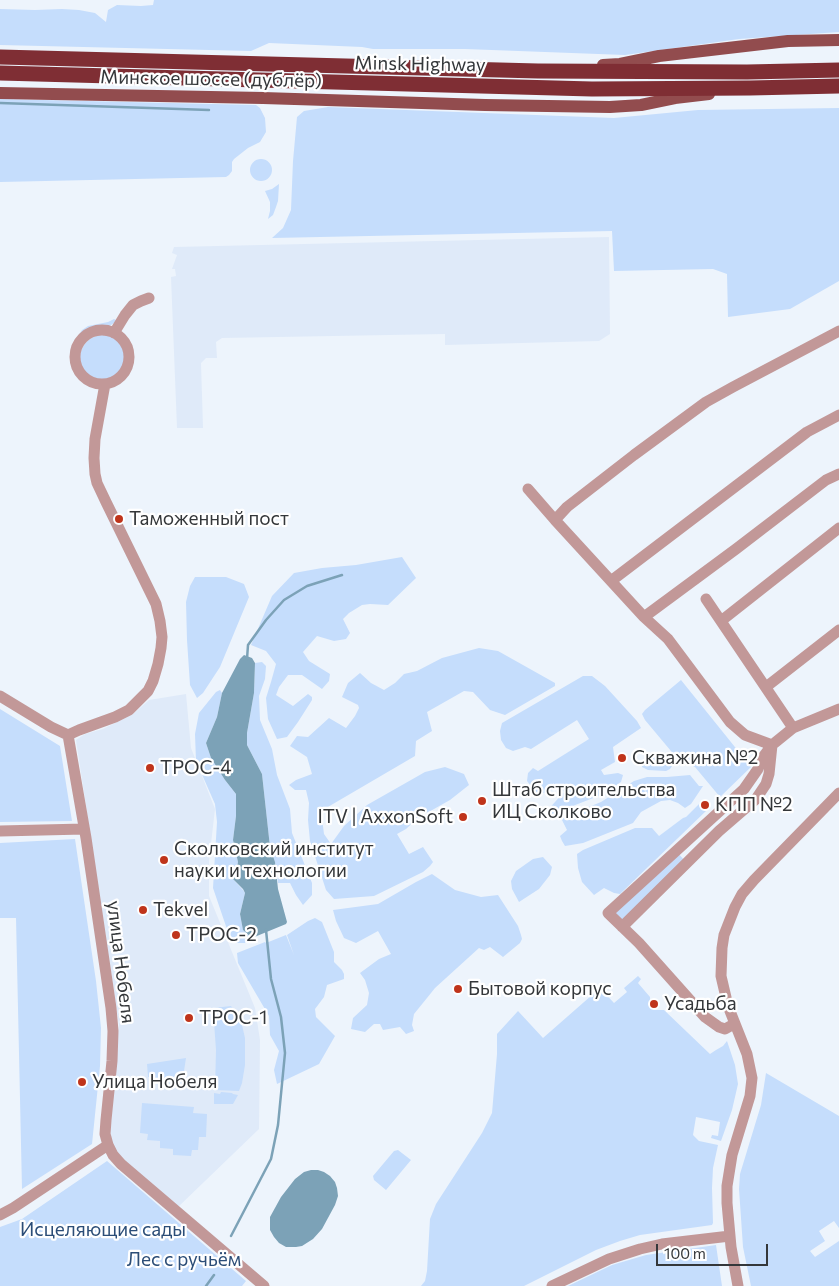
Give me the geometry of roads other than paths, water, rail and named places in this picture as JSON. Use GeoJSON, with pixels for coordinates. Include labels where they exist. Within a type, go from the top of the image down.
{"type":"FeatureCollection","features":[{"type":"Feature","properties":{"kind":"highway","name":"Minsk Highway"},"geometry":{"type":"LineString","coordinates":[[0,58],[538,71],[747,72],[839,70]]}},
{"type":"Feature","properties":{"kind":"highway","name":"Minsk Highway"},"geometry":{"type":"LineString","coordinates":[[0,73],[592,89],[839,86]]}},
{"type":"Feature","properties":{"kind":"main road"},"geometry":{"type":"LineString","coordinates":[[538,71],[620,64],[659,56],[788,41],[839,40]]}},
{"type":"Feature","properties":{"kind":"main road","name":"Минское шоссе (дублёр)"},"geometry":{"type":"LineString","coordinates":[[0,93],[263,98],[485,106],[610,107],[750,88]]}},
{"type":"Feature","properties":{"kind":"street"},"geometry":{"type":"LineString","coordinates":[[114,333],[133,305],[150,298]]}},
{"type":"Feature","properties":{"kind":"street"},"geometry":{"type":"LineString","coordinates":[[98,330],[114,333],[125,343],[128,350],[128,366],[125,372],[113,382],[105,384],[88,380],[78,368],[76,352],[78,345],[83,338],[98,330]]}},
{"type":"Feature","properties":{"kind":"street"},"geometry":{"type":"LineString","coordinates":[[555,520],[567,507],[706,402],[839,331]]}},
{"type":"Feature","properties":{"kind":"street"},"geometry":{"type":"LineString","coordinates":[[0,696],[68,735],[116,717],[129,710],[148,691],[158,664],[162,637],[156,604],[97,483],[95,474],[95,439],[105,384]]}},
{"type":"Feature","properties":{"kind":"street"},"geometry":{"type":"LineString","coordinates":[[611,581],[807,432],[839,415]]}},
{"type":"Feature","properties":{"kind":"street"},"geometry":{"type":"LineString","coordinates":[[644,617],[826,480],[839,474]]}},
{"type":"Feature","properties":{"kind":"street"},"geometry":{"type":"LineString","coordinates":[[528,489],[644,617],[668,639],[730,722],[745,734],[772,745]]}},
{"type":"Feature","properties":{"kind":"street"},"geometry":{"type":"LineString","coordinates":[[722,621],[839,528]]}},
{"type":"Feature","properties":{"kind":"street"},"geometry":{"type":"LineString","coordinates":[[706,599],[793,728]]}},
{"type":"Feature","properties":{"kind":"street"},"geometry":{"type":"LineString","coordinates":[[766,687],[839,630]]}},
{"type":"Feature","properties":{"kind":"street"},"geometry":{"type":"LineString","coordinates":[[734,1024],[725,1028],[719,1027],[705,1017],[639,943],[608,913],[744,789],[772,745],[793,728],[839,709]]}},
{"type":"Feature","properties":{"kind":"street","name":"улица Нобеля"},"geometry":{"type":"LineString","coordinates":[[68,735],[112,1016],[112,1061],[106,1120],[108,1145]]}},
{"type":"Feature","properties":{"kind":"street"},"geometry":{"type":"LineString","coordinates":[[622,927],[728,823],[756,799],[766,784],[769,774],[772,745]]}},
{"type":"Feature","properties":{"kind":"street"},"geometry":{"type":"LineString","coordinates":[[738,1286],[734,1271],[730,1236],[727,1186],[732,1155],[747,1109],[752,1086],[747,1054],[728,1006],[721,976],[724,935],[742,894],[839,793]]}},
{"type":"Feature","properties":{"kind":"street"},"geometry":{"type":"LineString","coordinates":[[718,812],[728,823]]}},
{"type":"Feature","properties":{"kind":"street"},"geometry":{"type":"LineString","coordinates":[[0,831],[84,830]]}},
{"type":"Feature","properties":{"kind":"street"},"geometry":{"type":"LineString","coordinates":[[696,832],[708,843]]}},
{"type":"Feature","properties":{"kind":"street"},"geometry":{"type":"LineString","coordinates":[[0,1215],[20,1204],[108,1145],[113,1155],[121,1164],[264,1286]]}},
{"type":"Feature","properties":{"kind":"street"},"geometry":{"type":"LineString","coordinates":[[552,1286],[609,1258],[640,1249],[662,1244],[730,1236]]}},
{"type":"Feature","properties":{"kind":"waterway"},"geometry":{"type":"LineString","coordinates":[[0,103],[209,110]]}},
{"type":"Feature","properties":{"kind":"waterway"},"geometry":{"type":"LineString","coordinates":[[247,659],[248,645],[266,620],[284,600],[307,586],[342,575]]}},
{"type":"Feature","properties":{"kind":"waterway"},"geometry":{"type":"LineString","coordinates":[[231,1236],[271,1159],[278,1125],[285,1053],[281,1017],[271,979],[266,930]]}},
{"type":"Feature","properties":{"kind":"waterway"},"geometry":{"type":"LineString","coordinates":[[206,1286],[214,1275]]}},
{"type":"Feature","properties":{"kind":"place","name":"Таможенный пост"},"geometry":{"type":"Point","coordinates":[119,519]}},
{"type":"Feature","properties":{"kind":"place","name":"Скважина №2"},"geometry":{"type":"Point","coordinates":[622,758]}},
{"type":"Feature","properties":{"kind":"place","name":"TPOC-4"},"geometry":{"type":"Point","coordinates":[150,768]}},
{"type":"Feature","properties":{"kind":"place","name":"Штаб строительства ИЦ Сколково"},"geometry":{"type":"Point","coordinates":[482,801]}},
{"type":"Feature","properties":{"kind":"place","name":"КПП №2"},"geometry":{"type":"Point","coordinates":[705,805]}},
{"type":"Feature","properties":{"kind":"place","name":"ITV | AxxonSoft"},"geometry":{"type":"Point","coordinates":[463,817]}},
{"type":"Feature","properties":{"kind":"place","name":"Сколковский институт науки и технологии"},"geometry":{"type":"Point","coordinates":[164,860]}},
{"type":"Feature","properties":{"kind":"place","name":"Tekvel"},"geometry":{"type":"Point","coordinates":[143,910]}},
{"type":"Feature","properties":{"kind":"place","name":"TPOC-2"},"geometry":{"type":"Point","coordinates":[176,935]}},
{"type":"Feature","properties":{"kind":"place","name":"Бытовой корпус"},"geometry":{"type":"Point","coordinates":[458,989]}},
{"type":"Feature","properties":{"kind":"place","name":"Усадьба"},"geometry":{"type":"Point","coordinates":[654,1004]}},
{"type":"Feature","properties":{"kind":"place","name":"TPOC-1"},"geometry":{"type":"Point","coordinates":[189,1018]}},
{"type":"Feature","properties":{"kind":"place","name":"Улица Нобеля"},"geometry":{"type":"Point","coordinates":[82,1082]}},
{"type":"Feature","properties":{"kind":"park label","name":"Исцеляющие сады"},"geometry":{"type":"Point","coordinates":[103,1230]}},
{"type":"Feature","properties":{"kind":"park label","name":"Лес с ручьём"},"geometry":{"type":"Point","coordinates":[184,1260]}}]}
